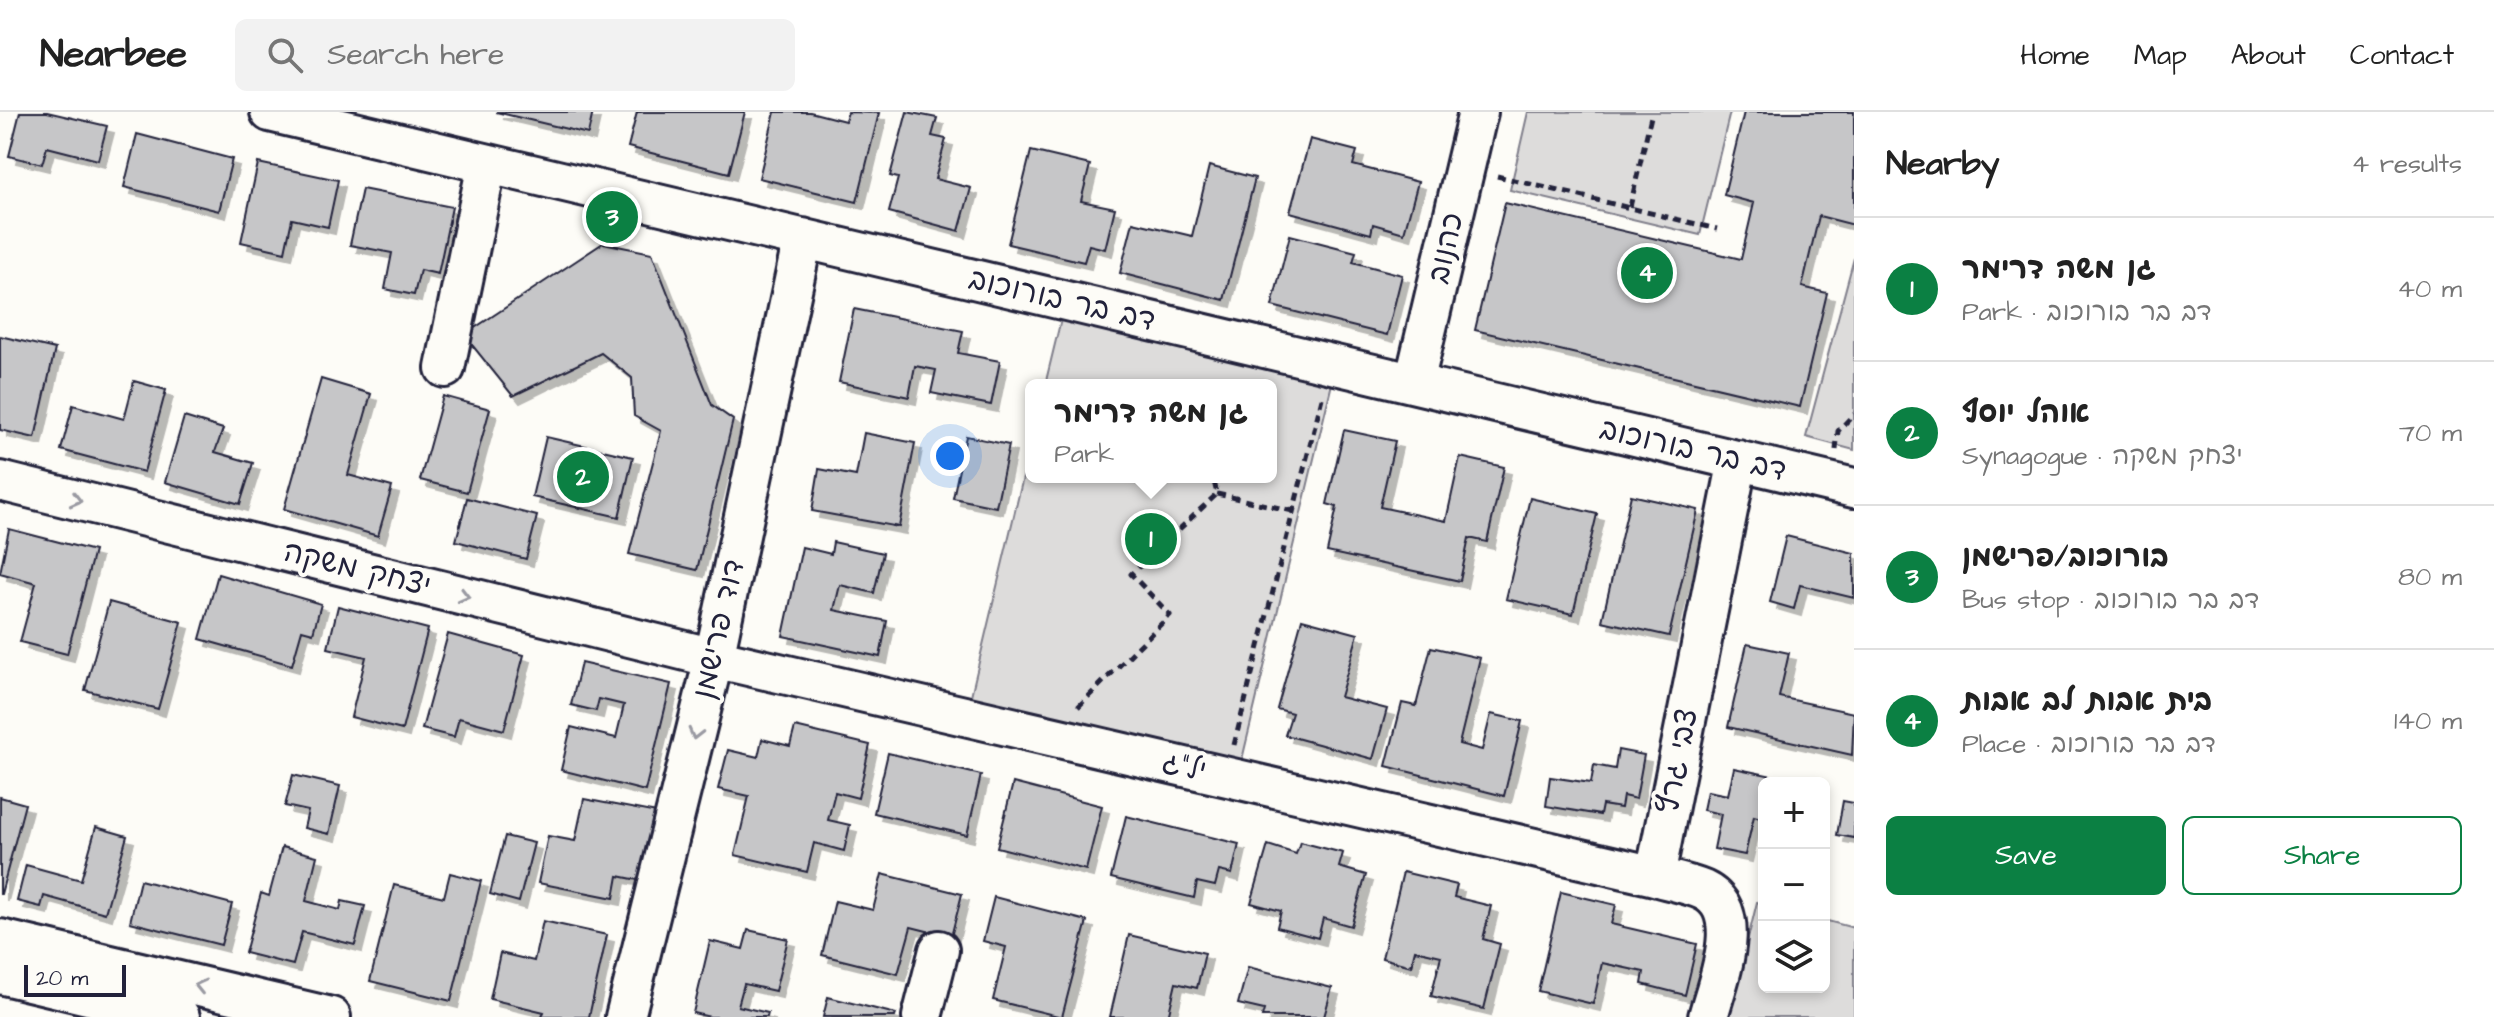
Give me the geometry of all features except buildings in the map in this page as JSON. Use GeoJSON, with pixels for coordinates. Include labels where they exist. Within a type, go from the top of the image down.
{"type":"FeatureCollection","features":[{"type":"Feature","properties":{"kind":"street","name":"דב בר בורוכוב"},"geometry":{"type":"LineString","coordinates":[[270,112],[340,120],[487,164],[1854,488]]}},
{"type":"Feature","properties":{"kind":"street","name":"כהנוב"},"geometry":{"type":"LineString","coordinates":[[1414,383],[1478,112]]}},
{"type":"Feature","properties":{"kind":"street"},"geometry":{"type":"LineString","coordinates":[[445,368],[487,164]]}},
{"type":"Feature","properties":{"kind":"street","name":"דוד פרישמן"},"geometry":{"type":"LineString","coordinates":[[625,1017],[714,658],[803,238]]}},
{"type":"Feature","properties":{"kind":"street","name":"צבי גרץ"},"geometry":{"type":"LineString","coordinates":[[1655,876],[1738,460]]}},
{"type":"Feature","properties":{"kind":"street","name":"יצחק משקה"},"geometry":{"type":"LineString","coordinates":[[0,481],[714,658]]}},
{"type":"Feature","properties":{"kind":"street","name":"יל\"ג"},"geometry":{"type":"LineString","coordinates":[[714,658],[1655,876]]}},
{"type":"Feature","properties":{"kind":"street"},"geometry":{"type":"LineString","coordinates":[[1655,876],[1704,890],[1716,899],[1726,916],[1727,940],[1708,1017]]}},
{"type":"Feature","properties":{"kind":"street"},"geometry":{"type":"LineString","coordinates":[[0,939],[331,1017]]}},
{"type":"Feature","properties":{"kind":"street"},"geometry":{"type":"LineString","coordinates":[[922,1017],[939,950]]}},
{"type":"Feature","properties":{"kind":"street"},"geometry":{"type":"LineString","coordinates":[[0,974],[180,1017]]}},
{"type":"Feature","properties":{"kind":"path"},"geometry":{"type":"LineString","coordinates":[[1630,207],[1652,112]]}},
{"type":"Feature","properties":{"kind":"path"},"geometry":{"type":"LineString","coordinates":[[1465,168],[1717,229]]}},
{"type":"Feature","properties":{"kind":"path"},"geometry":{"type":"LineString","coordinates":[[1226,777],[1331,364]]}},
{"type":"Feature","properties":{"kind":"path"},"geometry":{"type":"LineString","coordinates":[[1214,483],[1217,494]]}},
{"type":"Feature","properties":{"kind":"path"},"geometry":{"type":"LineString","coordinates":[[1217,494],[1293,511]]}},
{"type":"Feature","properties":{"kind":"path"},"geometry":{"type":"LineString","coordinates":[[1049,735],[1170,615],[1131,574],[1217,494]]}},
{"type":"Feature","properties":{"kind":"shaded area"},"geometry":{"type":"Polygon","coordinates":[[[1528,112],[1730,112],[1700,235],[1510,190],[1528,112]]]}},
{"type":"Feature","properties":{"kind":"shaded area"},"geometry":{"type":"Polygon","coordinates":[[[1854,258],[1854,450],[1806,437],[1854,258]]]}},
{"type":"Feature","properties":{"kind":"shaded area"},"geometry":{"type":"Polygon","coordinates":[[[1063,311],[1334,375],[1240,768],[969,704],[1025,469],[1025,483],[1277,483],[1277,379],[1046,379],[1063,311]]]}},
{"type":"Feature","properties":{"kind":"shaded area"},"geometry":{"type":"Polygon","coordinates":[[[1757,902],[1758,993],[1830,993],[1830,922],[1854,928],[1854,1017],[1729,1017],[1757,902]]]}},
{"type":"Feature","properties":{"kind":"place","name":"בורוכוב/פרישמן"},"geometry":{"type":"Point","coordinates":[612,217]}},
{"type":"Feature","properties":{"kind":"place","name":"בית אבות לב אבות"},"geometry":{"type":"Point","coordinates":[1647,273]}},
{"type":"Feature","properties":{"kind":"place","name":"אוהל יוסף"},"geometry":{"type":"Point","coordinates":[583,477]}},
{"type":"Feature","properties":{"kind":"place","name":"גן משה דרימר"},"geometry":{"type":"Point","coordinates":[1151,539]}}]}
